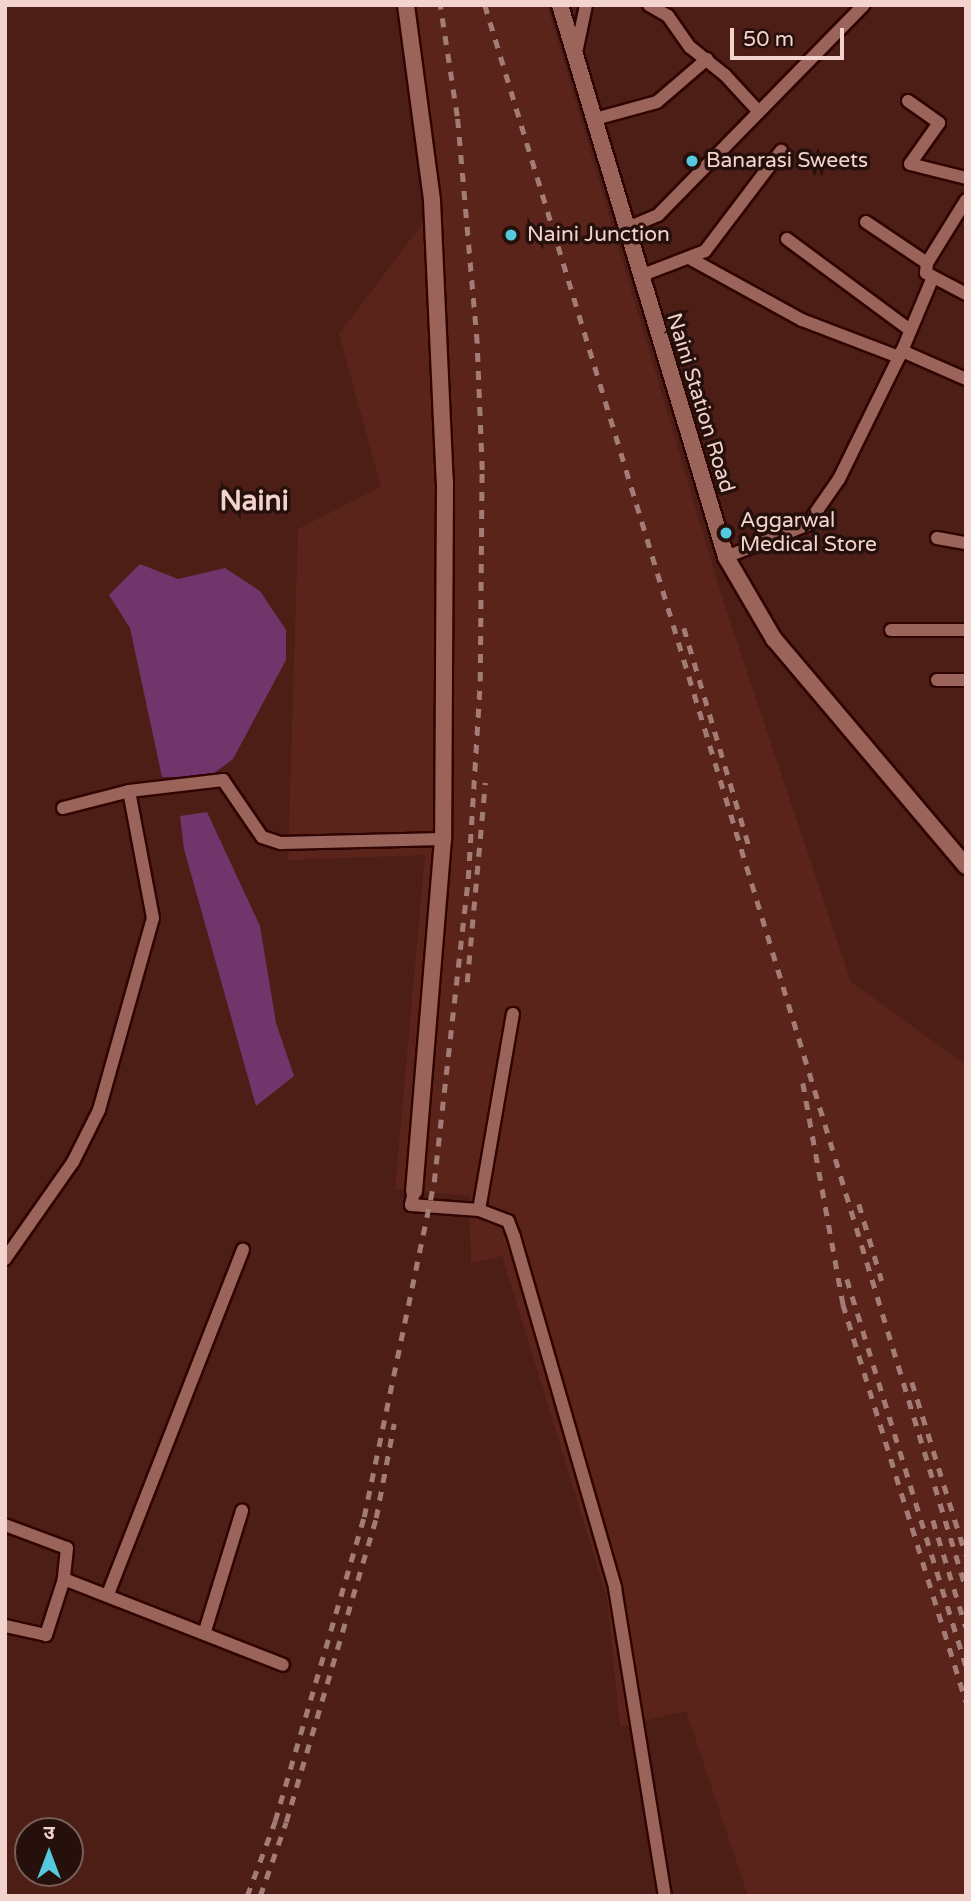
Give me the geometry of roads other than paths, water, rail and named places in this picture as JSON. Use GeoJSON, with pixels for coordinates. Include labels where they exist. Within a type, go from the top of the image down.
{"type":"FeatureCollection","features":[{"type":"Feature","properties":{"kind":"street"},"geometry":{"type":"LineString","coordinates":[[406,5],[432,201],[445,482],[443,839],[411,1205],[479,1210],[508,1221],[514,1237],[615,1588],[665,1896]]}},
{"type":"Feature","properties":{"kind":"street","name":"Naini Station Road"},"geometry":{"type":"LineString","coordinates":[[560,5],[595,118],[625,229],[726,557],[774,639],[966,866]]}},
{"type":"Feature","properties":{"kind":"street"},"geometry":{"type":"LineString","coordinates":[[576,53],[586,5]]}},
{"type":"Feature","properties":{"kind":"street"},"geometry":{"type":"LineString","coordinates":[[649,5],[668,16],[690,47],[707,58],[758,112]]}},
{"type":"Feature","properties":{"kind":"street"},"geometry":{"type":"LineString","coordinates":[[625,229],[658,215],[863,5]]}},
{"type":"Feature","properties":{"kind":"street"},"geometry":{"type":"LineString","coordinates":[[595,118],[650,106],[707,58]]}},
{"type":"Feature","properties":{"kind":"street"},"geometry":{"type":"LineString","coordinates":[[908,101],[939,123],[911,164],[966,178]]}},
{"type":"Feature","properties":{"kind":"street"},"geometry":{"type":"LineString","coordinates":[[640,276],[691,259],[705,251],[781,151]]}},
{"type":"Feature","properties":{"kind":"street"},"geometry":{"type":"LineString","coordinates":[[966,200],[927,263],[926,273],[966,294]]}},
{"type":"Feature","properties":{"kind":"street"},"geometry":{"type":"LineString","coordinates":[[866,222],[927,263]]}},
{"type":"Feature","properties":{"kind":"street"},"geometry":{"type":"LineString","coordinates":[[787,239],[910,330]]}},
{"type":"Feature","properties":{"kind":"street"},"geometry":{"type":"LineString","coordinates":[[691,259],[802,320],[966,379]]}},
{"type":"Feature","properties":{"kind":"street"},"geometry":{"type":"LineString","coordinates":[[726,557],[807,525],[838,478],[901,354],[933,277]]}},
{"type":"Feature","properties":{"kind":"street"},"geometry":{"type":"LineString","coordinates":[[937,538],[966,543]]}},
{"type":"Feature","properties":{"kind":"street"},"geometry":{"type":"LineString","coordinates":[[891,630],[966,630]]}},
{"type":"Feature","properties":{"kind":"street"},"geometry":{"type":"LineString","coordinates":[[937,680],[966,680]]}},
{"type":"Feature","properties":{"kind":"street"},"geometry":{"type":"LineString","coordinates":[[63,808],[129,791],[223,780],[261,838],[281,843],[443,839]]}},
{"type":"Feature","properties":{"kind":"street"},"geometry":{"type":"LineString","coordinates":[[5,1259],[73,1162],[99,1110],[153,918],[129,791]]}},
{"type":"Feature","properties":{"kind":"street"},"geometry":{"type":"LineString","coordinates":[[479,1210],[513,1014]]}},
{"type":"Feature","properties":{"kind":"street"},"geometry":{"type":"LineString","coordinates":[[108,1594],[243,1249]]}},
{"type":"Feature","properties":{"kind":"street"},"geometry":{"type":"LineString","coordinates":[[205,1631],[242,1511]]}},
{"type":"Feature","properties":{"kind":"street"},"geometry":{"type":"LineString","coordinates":[[5,1525],[67,1548],[64,1579],[46,1635],[5,1626]]}},
{"type":"Feature","properties":{"kind":"street"},"geometry":{"type":"LineString","coordinates":[[64,1579],[205,1631],[283,1665]]}},
{"type":"Feature","properties":{"kind":"railway"},"geometry":{"type":"LineString","coordinates":[[247,1896],[275,1821],[364,1517],[434,1182],[468,879],[480,681],[482,470],[477,343],[457,116],[440,5]]}},
{"type":"Feature","properties":{"kind":"railway"},"geometry":{"type":"LineString","coordinates":[[485,5],[966,1588]]}},
{"type":"Feature","properties":{"kind":"railway"},"geometry":{"type":"LineString","coordinates":[[684,628],[750,849]]}},
{"type":"Feature","properties":{"kind":"railway"},"geometry":{"type":"LineString","coordinates":[[467,982],[485,783]]}},
{"type":"Feature","properties":{"kind":"railway"},"geometry":{"type":"LineString","coordinates":[[803,1083],[843,1304],[966,1701]]}},
{"type":"Feature","properties":{"kind":"railway"},"geometry":{"type":"LineString","coordinates":[[859,1204],[882,1281]]}},
{"type":"Feature","properties":{"kind":"railway"},"geometry":{"type":"LineString","coordinates":[[847,1279],[966,1665]]}},
{"type":"Feature","properties":{"kind":"railway"},"geometry":{"type":"LineString","coordinates":[[912,1382],[966,1555]]}},
{"type":"Feature","properties":{"kind":"railway"},"geometry":{"type":"LineString","coordinates":[[260,1896],[286,1822],[376,1518],[394,1424]]}},
{"type":"Feature","properties":{"kind":"railway"},"geometry":{"type":"LineString","coordinates":[[933,1520],[966,1627]]}},
{"type":"Feature","properties":{"kind":"place","name":"Banarasi Sweets"},"geometry":{"type":"Point","coordinates":[692,161]}},
{"type":"Feature","properties":{"kind":"place","name":"Naini Junction"},"geometry":{"type":"Point","coordinates":[511,235]}},
{"type":"Feature","properties":{"kind":"place","name":"Aggarwal Medical Store"},"geometry":{"type":"Point","coordinates":[726,533]}},
{"type":"Feature","properties":{"kind":"district","name":"Naini"},"geometry":{"type":"Point","coordinates":[254,501]}}]}
